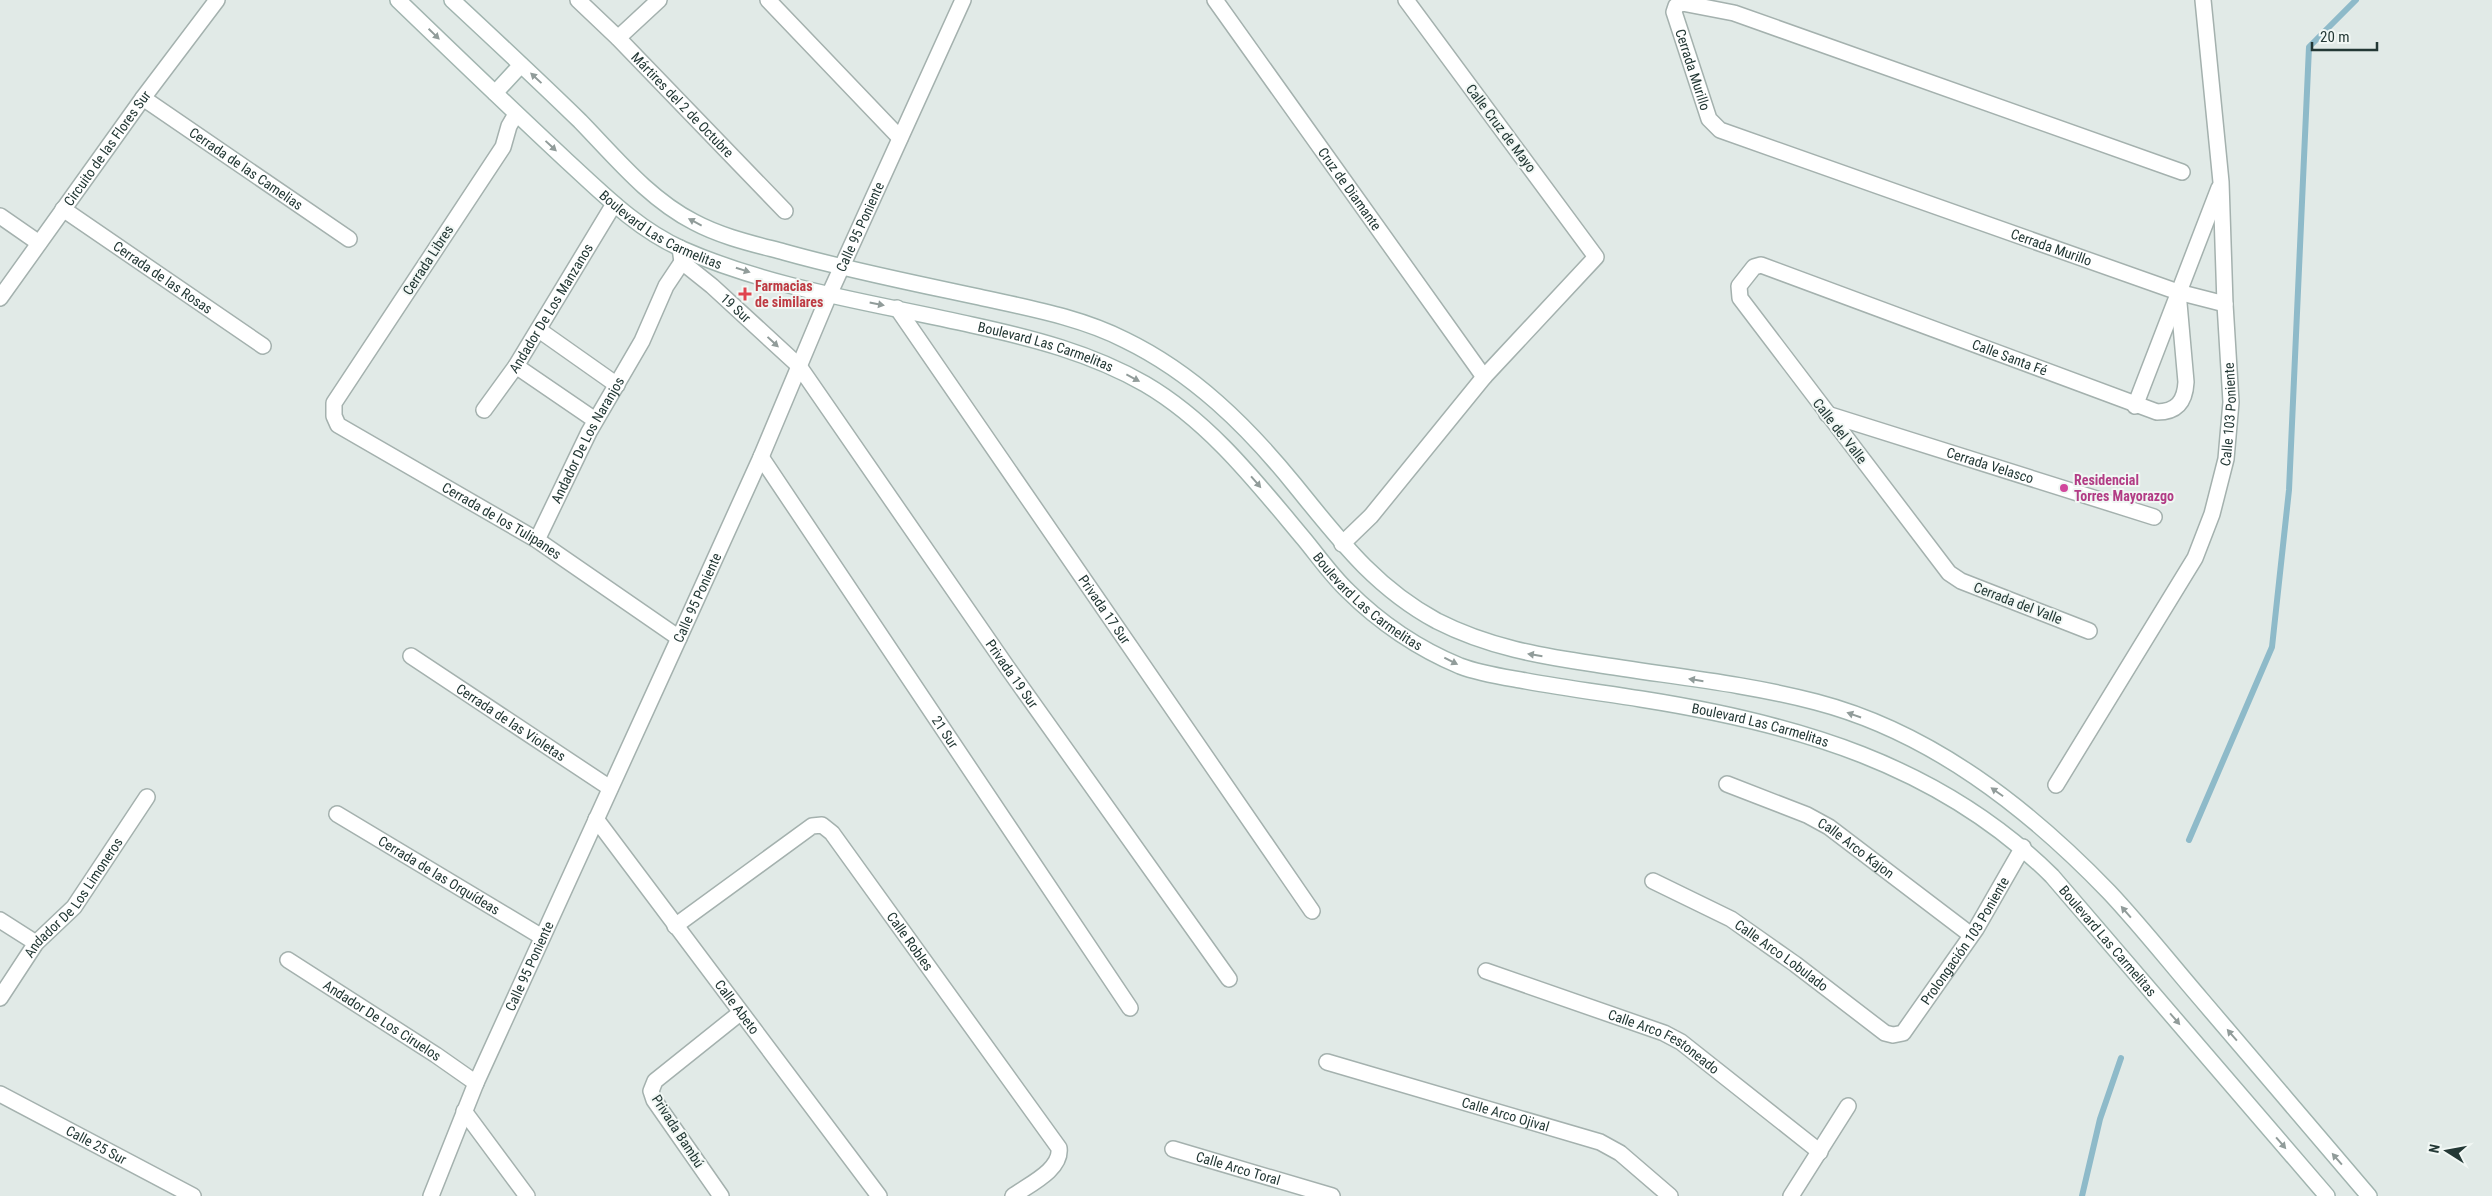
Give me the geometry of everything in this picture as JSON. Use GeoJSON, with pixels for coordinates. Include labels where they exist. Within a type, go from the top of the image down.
{"type":"FeatureCollection","features":[{"type":"Feature","properties":{"kind":"street","name":"Circuito de las Flores Sur"},"geometry":{"type":"LineString","coordinates":[[0,298],[143,98],[217,0]]}},
{"type":"Feature","properties":{"kind":"street","name":"Boulevard Las Carmelitas"},"geometry":{"type":"LineString","coordinates":[[398,0],[516,114],[614,204],[681,255],[829,295],[898,308],[1054,345],[1101,361],[1148,386],[1191,416],[1238,461],[1346,590],[1406,638],[1460,666],[1486,674],[1649,700],[1762,723],[1839,745],[1917,779],[1957,801],[2023,847],[2052,876],[2327,1196]]}},
{"type":"Feature","properties":{"kind":"street","name":"Boulevard Las Carmelitas"},"geometry":{"type":"LineString","coordinates":[[452,0],[651,192],[672,209],[698,224],[726,235],[841,268],[1076,320],[1143,349],[1200,386],[1245,428],[1291,480],[1342,544],[1385,588],[1436,620],[1481,640],[1519,652],[1717,683],[1818,702],[1862,717],[1943,756],[2036,820],[2111,894],[2369,1196]]}},
{"type":"Feature","properties":{"kind":"street","name":"Mártires del 2 de Octubre"},"geometry":{"type":"LineString","coordinates":[[578,0],[618,38],[785,211]]}},
{"type":"Feature","properties":{"kind":"street"},"geometry":{"type":"LineString","coordinates":[[618,38],[659,0]]}},
{"type":"Feature","properties":{"kind":"street"},"geometry":{"type":"LineString","coordinates":[[768,0],[900,138]]}},
{"type":"Feature","properties":{"kind":"street","name":"Calle 95 Poniente"},"geometry":{"type":"LineString","coordinates":[[431,1196],[476,1083],[679,638],[760,457],[841,268],[963,0]]}},
{"type":"Feature","properties":{"kind":"street","name":"Cruz de Diamante"},"geometry":{"type":"LineString","coordinates":[[1215,0],[1484,377]]}},
{"type":"Feature","properties":{"kind":"street","name":"Calle Cruz de Mayo"},"geometry":{"type":"LineString","coordinates":[[1406,0],[1596,257],[1484,377]]}},
{"type":"Feature","properties":{"kind":"street","name":"Calle 103 Poniente"},"geometry":{"type":"LineString","coordinates":[[2056,785],[2195,558],[2212,514],[2226,459],[2231,402],[2224,304],[2221,182],[2203,0]]}},
{"type":"Feature","properties":{"kind":"street","name":"Cerrada Murillo"},"geometry":{"type":"LineString","coordinates":[[2182,172],[1734,13],[1682,3],[1676,6],[1674,12],[1709,119],[1720,130],[2178,292],[2224,304]]}},
{"type":"Feature","properties":{"kind":"street"},"geometry":{"type":"LineString","coordinates":[[495,93],[521,65]]}},
{"type":"Feature","properties":{"kind":"street","name":"Cerrada de las Camelias"},"geometry":{"type":"LineString","coordinates":[[143,98],[349,239]]}},
{"type":"Feature","properties":{"kind":"street","name":"Cerrada Libres"},"geometry":{"type":"LineString","coordinates":[[334,403],[503,147],[509,126],[516,114]]}},
{"type":"Feature","properties":{"kind":"street"},"geometry":{"type":"LineString","coordinates":[[2135,406],[2221,182]]}},
{"type":"Feature","properties":{"kind":"street","name":"Andador De Los Manzanos"},"geometry":{"type":"LineString","coordinates":[[484,410],[539,330],[614,204]]}},
{"type":"Feature","properties":{"kind":"street","name":"Cerrada de las Rosas"},"geometry":{"type":"LineString","coordinates":[[63,209],[263,346]]}},
{"type":"Feature","properties":{"kind":"street"},"geometry":{"type":"LineString","coordinates":[[0,216],[39,243]]}},
{"type":"Feature","properties":{"kind":"street","name":"Andador De Los Naranjos"},"geometry":{"type":"LineString","coordinates":[[537,540],[595,420],[642,340],[681,255]]}},
{"type":"Feature","properties":{"kind":"street","name":"19 Sur"},"geometry":{"type":"LineString","coordinates":[[681,255],[799,366]]}},
{"type":"Feature","properties":{"kind":"street","name":"Calle Santa Fé"},"geometry":{"type":"LineString","coordinates":[[1739,286],[1754,267],[1761,265],[2135,406],[2157,412],[2168,412],[2180,405],[2185,395],[2186,382],[2178,292]]}},
{"type":"Feature","properties":{"kind":"street","name":"Calle del Valle"},"geometry":{"type":"LineString","coordinates":[[1739,286],[1740,298],[1949,572]]}},
{"type":"Feature","properties":{"kind":"street","name":"Privada 17 Sur"},"geometry":{"type":"LineString","coordinates":[[898,308],[1312,912]]}},
{"type":"Feature","properties":{"kind":"street"},"geometry":{"type":"LineString","coordinates":[[539,330],[617,385]]}},
{"type":"Feature","properties":{"kind":"street"},"geometry":{"type":"LineString","coordinates":[[516,366],[595,420]]}},
{"type":"Feature","properties":{"kind":"street","name":"Privada 19 Sur"},"geometry":{"type":"LineString","coordinates":[[799,366],[1228,979]]}},
{"type":"Feature","properties":{"kind":"street"},"geometry":{"type":"LineString","coordinates":[[1342,544],[1371,516],[1484,377]]}},
{"type":"Feature","properties":{"kind":"street","name":"Cerrada de los Tulipanes"},"geometry":{"type":"LineString","coordinates":[[334,403],[334,416],[338,425],[537,540],[679,638]]}},
{"type":"Feature","properties":{"kind":"street","name":"Cerrada Velasco"},"geometry":{"type":"LineString","coordinates":[[1827,414],[2154,516]]}},
{"type":"Feature","properties":{"kind":"street","name":"21 Sur"},"geometry":{"type":"LineString","coordinates":[[760,457],[1130,1008]]}},
{"type":"Feature","properties":{"kind":"street","name":"Cerrada del Valle"},"geometry":{"type":"LineString","coordinates":[[1949,572],[1961,581],[2089,631]]}},
{"type":"Feature","properties":{"kind":"street"},"geometry":{"type":"LineString","coordinates":[[1371,611],[1385,588]]}},
{"type":"Feature","properties":{"kind":"street","name":"Cerrada de las Violetas"},"geometry":{"type":"LineString","coordinates":[[411,656],[610,788]]}},
{"type":"Feature","properties":{"kind":"street","name":"Calle Arco Kajon"},"geometry":{"type":"LineString","coordinates":[[1727,784],[1807,815],[1828,827],[1971,935]]}},
{"type":"Feature","properties":{"kind":"street","name":"Andador De Los Limoneros"},"geometry":{"type":"LineString","coordinates":[[0,998],[36,943],[74,907],[147,798]]}},
{"type":"Feature","properties":{"kind":"street","name":"Cerrada de las Orquídeas"},"geometry":{"type":"LineString","coordinates":[[337,814],[542,936]]}},
{"type":"Feature","properties":{"kind":"street","name":"Calle Abeto"},"geometry":{"type":"LineString","coordinates":[[596,819],[879,1196]]}},
{"type":"Feature","properties":{"kind":"street","name":"Calle Robles"},"geometry":{"type":"LineString","coordinates":[[676,926],[812,826],[822,825],[832,833],[1059,1148],[1060,1156],[1055,1166],[1013,1196]]}},
{"type":"Feature","properties":{"kind":"street","name":"Prolongación 103 Poniente"},"geometry":{"type":"LineString","coordinates":[[1903,1033],[1971,935],[2023,847]]}},
{"type":"Feature","properties":{"kind":"street","name":"Calle Arco Lobulado"},"geometry":{"type":"LineString","coordinates":[[1653,881],[1731,919],[1795,964],[1884,1033],[1893,1035],[1903,1033]]}},
{"type":"Feature","properties":{"kind":"street"},"geometry":{"type":"LineString","coordinates":[[0,920],[36,943]]}},
{"type":"Feature","properties":{"kind":"street","name":"Andador De Los Ciruelos"},"geometry":{"type":"LineString","coordinates":[[288,960],[436,1055],[476,1083]]}},
{"type":"Feature","properties":{"kind":"street","name":"Calle Arco Festoneado"},"geometry":{"type":"LineString","coordinates":[[1486,971],[1664,1034],[1681,1042],[1820,1152]]}},
{"type":"Feature","properties":{"kind":"street","name":"Privada Bambú"},"geometry":{"type":"LineString","coordinates":[[721,1196],[654,1100],[651,1091],[656,1082],[740,1013]]}},
{"type":"Feature","properties":{"kind":"street","name":"Calle Arco Ojival"},"geometry":{"type":"LineString","coordinates":[[1327,1062],[1600,1142],[1620,1153],[1670,1196]]}},
{"type":"Feature","properties":{"kind":"street","name":"Calle 25 Sur"},"geometry":{"type":"LineString","coordinates":[[0,1094],[193,1196]]}},
{"type":"Feature","properties":{"kind":"street"},"geometry":{"type":"LineString","coordinates":[[1791,1196],[1848,1106]]}},
{"type":"Feature","properties":{"kind":"street"},"geometry":{"type":"LineString","coordinates":[[464,1111],[527,1196]]}},
{"type":"Feature","properties":{"kind":"street","name":"Calle Arco Toral"},"geometry":{"type":"LineString","coordinates":[[1173,1149],[1332,1196]]}},
{"type":"Feature","properties":{"kind":"waterway"},"geometry":{"type":"LineString","coordinates":[[2189,840],[2272,647],[2289,490],[2309,47],[2356,0]]}},
{"type":"Feature","properties":{"kind":"waterway"},"geometry":{"type":"LineString","coordinates":[[2082,1196],[2100,1119],[2121,1058]]}},
{"type":"Feature","properties":{"kind":"place","name":"Farmacias de similares"},"geometry":{"type":"Point","coordinates":[745,294]}},
{"type":"Feature","properties":{"kind":"place","name":"Residencial Torres Mayorazgo"},"geometry":{"type":"Point","coordinates":[2064,488]}}]}
